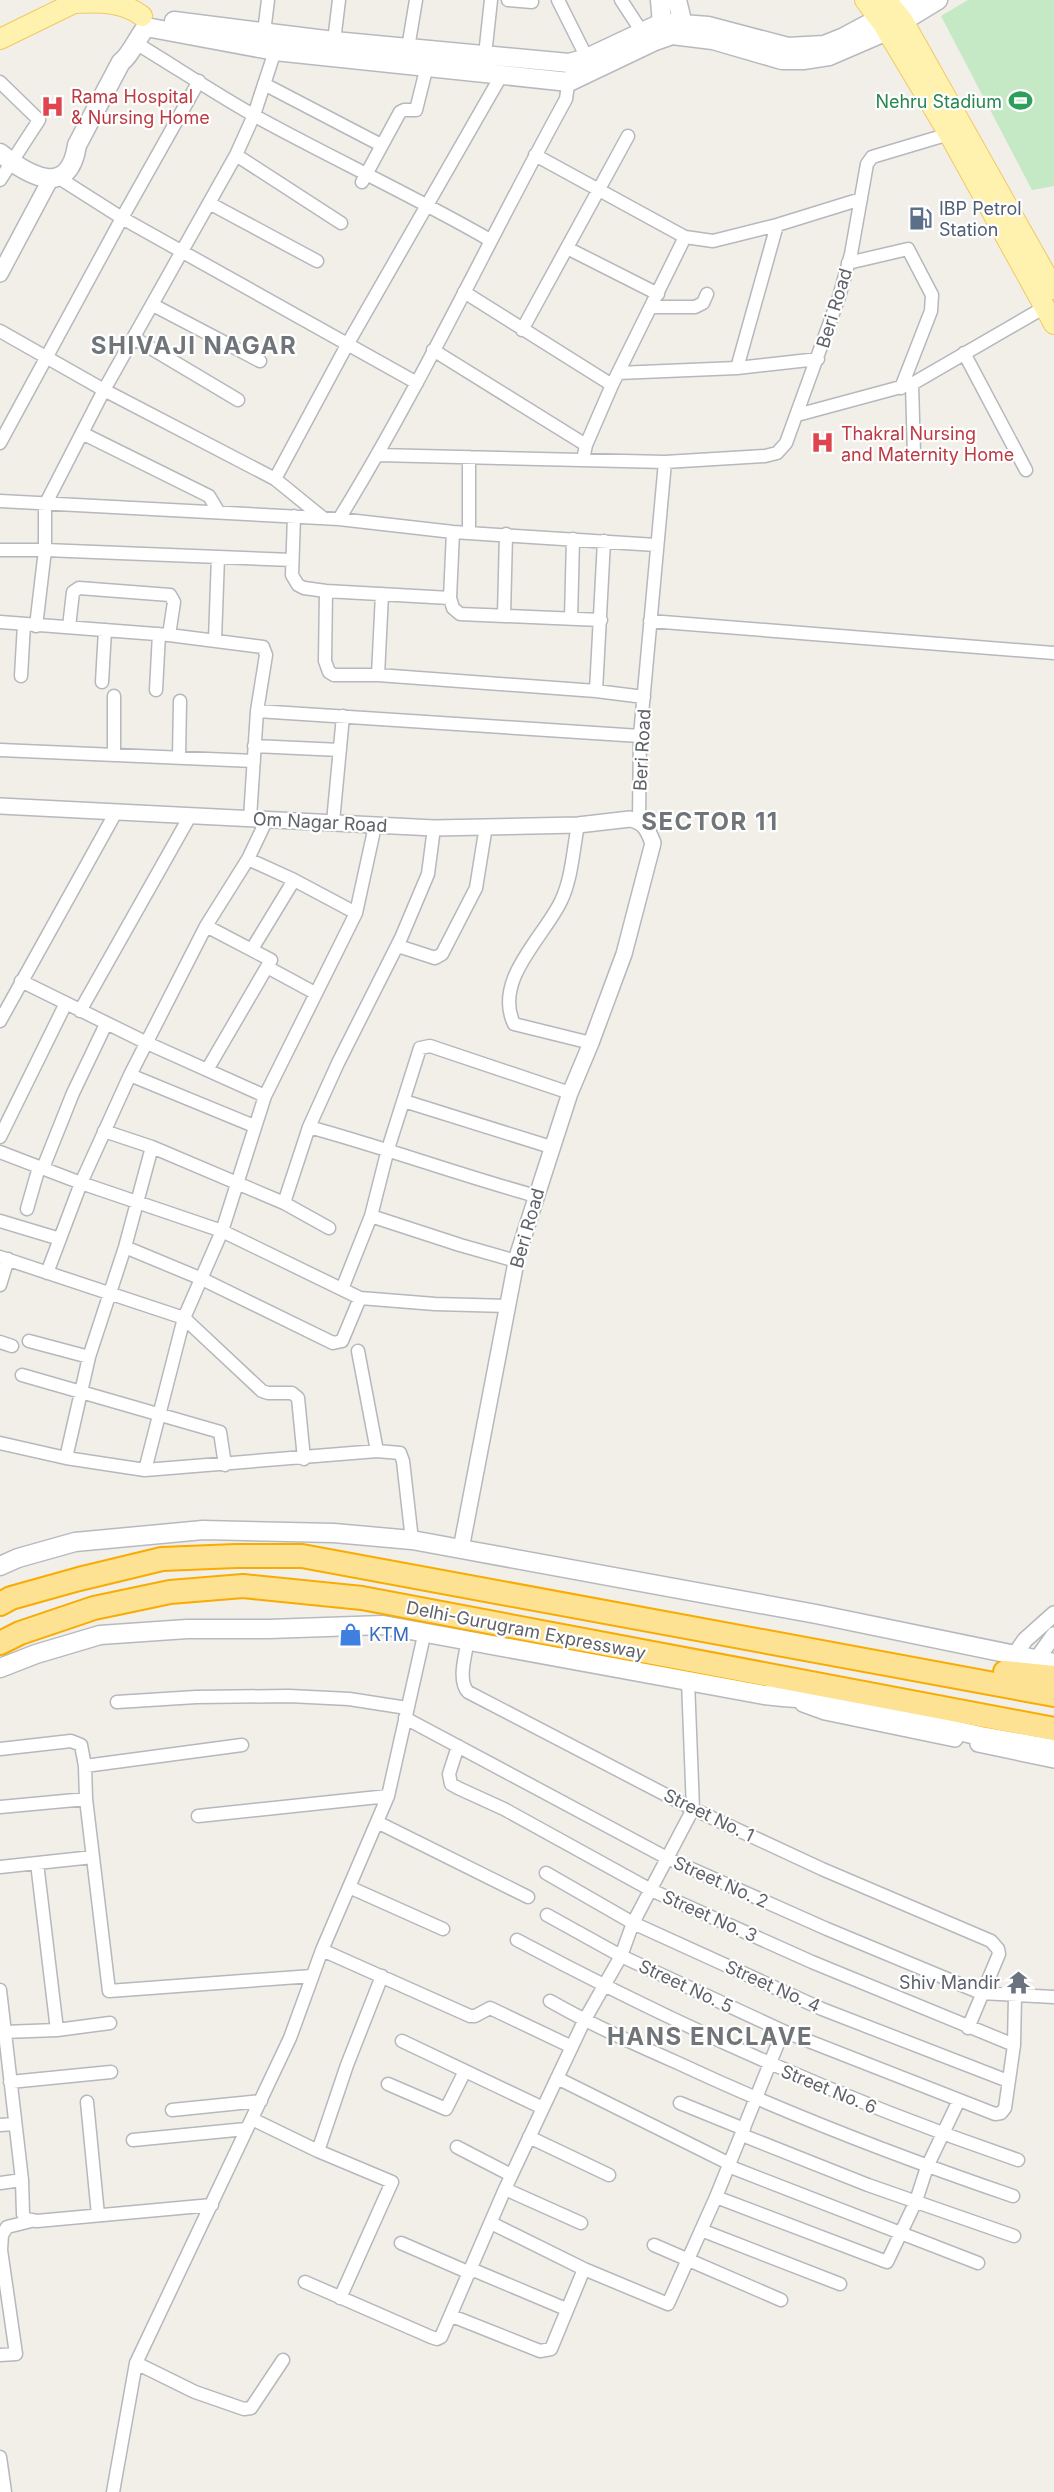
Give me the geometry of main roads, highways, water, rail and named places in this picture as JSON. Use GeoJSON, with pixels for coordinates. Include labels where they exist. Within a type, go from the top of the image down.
{"type":"FeatureCollection","features":[{"type":"Feature","properties":{"kind":"highway","name":"Delhi-Gurugram Expressway"},"geometry":{"type":"LineString","coordinates":[[0,1604],[11,1598],[68,1582],[162,1559],[302,1556],[1054,1695]]}},
{"type":"Feature","properties":{"kind":"highway","name":"Delhi-Gurugram Expressway"},"geometry":{"type":"LineString","coordinates":[[0,1643],[20,1633],[94,1608],[170,1592],[243,1586],[362,1598],[1054,1729]]}},
{"type":"Feature","properties":{"kind":"highway"},"geometry":{"type":"LineString","coordinates":[[795,1647],[868,1649],[1024,1676],[1054,1677]]}},
{"type":"Feature","properties":{"kind":"main road"},"geometry":{"type":"LineString","coordinates":[[660,0],[663,31]]}},
{"type":"Feature","properties":{"kind":"main road"},"geometry":{"type":"LineString","coordinates":[[676,0],[684,29]]}},
{"type":"Feature","properties":{"kind":"main road"},"geometry":{"type":"LineString","coordinates":[[865,0],[890,16],[1014,234],[1049,316]]}},
{"type":"Feature","properties":{"kind":"main road"},"geometry":{"type":"LineString","coordinates":[[0,142],[9,156],[54,179],[72,165],[77,145],[121,62],[128,57],[134,42],[146,27],[275,51],[417,57],[484,55],[568,63],[587,58],[642,32],[708,26],[775,51],[782,60],[803,60],[829,56],[912,0]]}},
{"type":"Feature","properties":{"kind":"main road"},"geometry":{"type":"LineString","coordinates":[[890,16],[938,0]]}},
{"type":"Feature","properties":{"kind":"main road"},"geometry":{"type":"LineString","coordinates":[[0,38],[78,1],[117,4],[264,32],[334,40],[501,76],[569,82],[663,31]]}},
{"type":"Feature","properties":{"kind":"main road"},"geometry":{"type":"LineString","coordinates":[[121,62],[119,53],[135,20],[138,8]]}},
{"type":"Feature","properties":{"kind":"main road"},"geometry":{"type":"LineString","coordinates":[[890,16],[949,134],[1014,234],[1054,289]]}},
{"type":"Feature","properties":{"kind":"main road"},"geometry":{"type":"LineString","coordinates":[[9,156],[37,167],[52,169],[60,164],[65,155],[77,145]]}},
{"type":"Feature","properties":{"kind":"main road"},"geometry":{"type":"LineString","coordinates":[[0,1566],[18,1558],[75,1542],[203,1530],[334,1533],[412,1540],[816,1614],[1045,1661]]}},
{"type":"Feature","properties":{"kind":"main road"},"geometry":{"type":"LineString","coordinates":[[0,1668],[36,1654],[100,1635],[149,1630],[383,1624],[764,1695],[810,1699],[981,1736],[1054,1749]]}},
{"type":"Feature","properties":{"kind":"main road"},"geometry":{"type":"LineString","coordinates":[[746,1672],[783,1697]]}},
{"type":"Feature","properties":{"kind":"place","name":"Nehru Stadium"},"geometry":{"type":"Point","coordinates":[1020,101]}},
{"type":"Feature","properties":{"kind":"place","name":"Rama Hospital & Nursing Home"},"geometry":{"type":"Point","coordinates":[53,106]}},
{"type":"Feature","properties":{"kind":"place","name":"IBP Petrol Station"},"geometry":{"type":"Point","coordinates":[921,218]}},
{"type":"Feature","properties":{"kind":"place","name":"Thakral Nursing and Maternity Home"},"geometry":{"type":"Point","coordinates":[823,443]}},
{"type":"Feature","properties":{"kind":"place","name":"KTM"},"geometry":{"type":"Point","coordinates":[351,1634]}},
{"type":"Feature","properties":{"kind":"place","name":"Shiv Mandir"},"geometry":{"type":"Point","coordinates":[1018,1982]}},
{"type":"Feature","properties":{"kind":"district","name":"SHIVAJI NAGAR"},"geometry":{"type":"Point","coordinates":[194,345]}},
{"type":"Feature","properties":{"kind":"district","name":"SECTOR 11"},"geometry":{"type":"Point","coordinates":[710,821]}},
{"type":"Feature","properties":{"kind":"district","name":"HANS ENCLAVE"},"geometry":{"type":"Point","coordinates":[710,2036]}}]}
